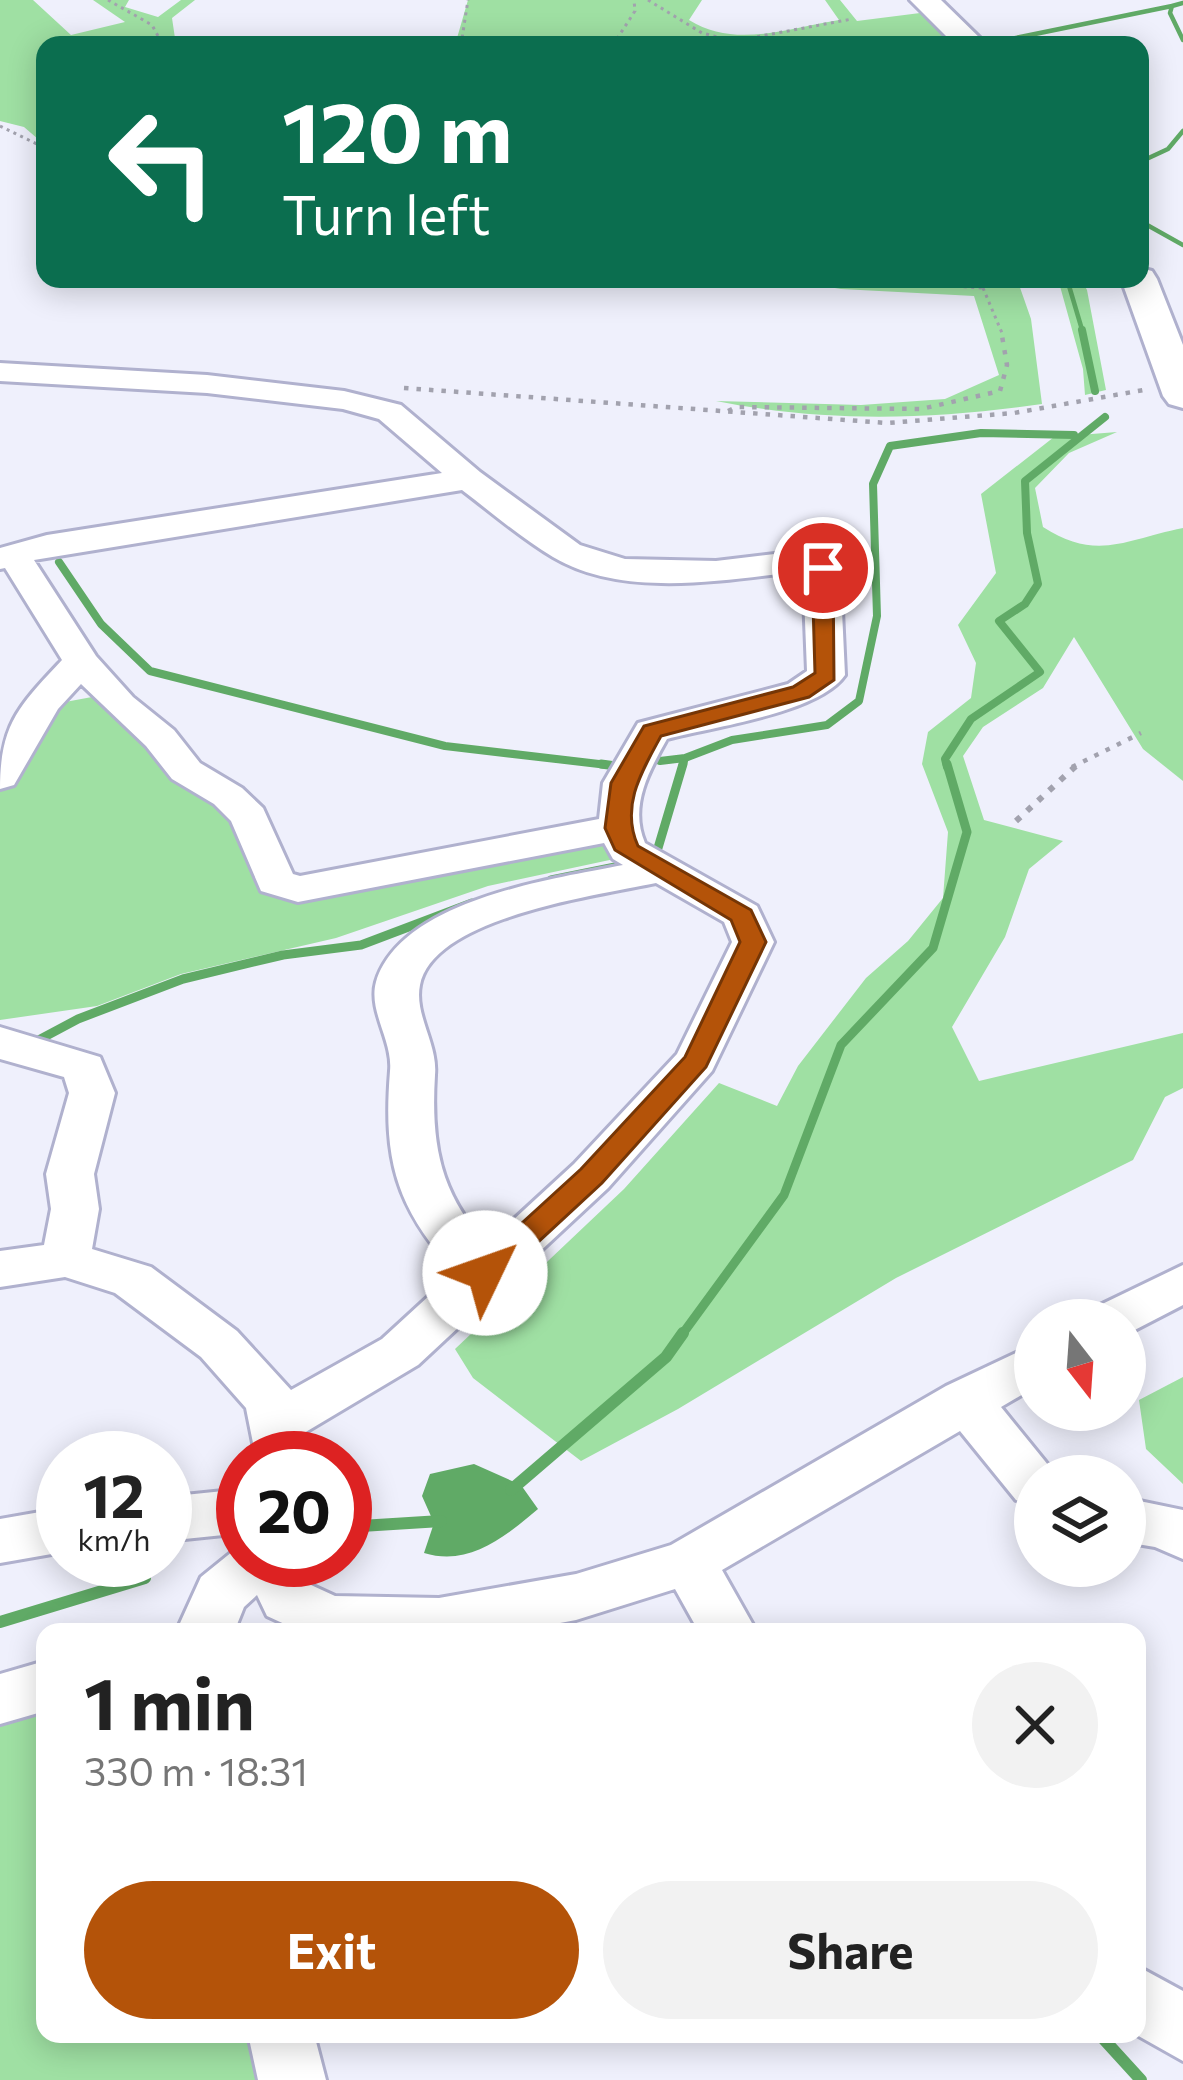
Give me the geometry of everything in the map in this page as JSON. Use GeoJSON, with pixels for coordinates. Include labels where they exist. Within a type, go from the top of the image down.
{"type":"FeatureCollection","features":[{"type":"Feature","properties":{"kind":"main road"},"geometry":{"type":"LineString","coordinates":[[924,0],[963,36]]}},
{"type":"Feature","properties":{"kind":"main road"},"geometry":{"type":"LineString","coordinates":[[1142,288],[1181,392]]}},
{"type":"Feature","properties":{"kind":"lane"},"geometry":{"type":"LineString","coordinates":[[0,372],[207,385],[344,400],[390,412],[468,479],[568,552],[622,569],[716,572],[808,560],[823,568],[826,675],[801,692],[652,731],[623,783],[618,828],[627,850],[742,915],[753,942],[697,1061],[591,1176],[400,1352],[293,1431]]}},
{"type":"Feature","properties":{"kind":"lane"},"geometry":{"type":"LineString","coordinates":[[6,557],[71,541],[468,479]]}},
{"type":"Feature","properties":{"kind":"lane"},"geometry":{"type":"LineString","coordinates":[[6,557],[43,595],[81,662],[186,771],[228,796],[249,817],[275,882],[298,889],[618,828]]}},
{"type":"Feature","properties":{"kind":"lane"},"geometry":{"type":"LineString","coordinates":[[0,777],[42,704],[81,662]]}},
{"type":"Feature","properties":{"kind":"lane"},"geometry":{"type":"LineString","coordinates":[[485,1273],[440,1227],[411,1158],[406,1125],[415,1057],[395,1007],[399,976],[426,940],[514,901],[664,869]]}},
{"type":"Feature","properties":{"kind":"lane"},"geometry":{"type":"LineString","coordinates":[[0,1042],[26,1056],[56,1057],[84,1068],[92,1093],[70,1174],[75,1209],[66,1259]]}},
{"type":"Feature","properties":{"kind":"lane"},"geometry":{"type":"LineString","coordinates":[[0,1269],[66,1259],[133,1280],[219,1344],[271,1401],[277,1431]]}},
{"type":"Feature","properties":{"kind":"lane"},"geometry":{"type":"LineString","coordinates":[[1146,1303],[1183,1283]]}},
{"type":"Feature","properties":{"kind":"lane"},"geometry":{"type":"LineString","coordinates":[[283,1587],[287,1600],[330,1619],[439,1622],[576,1598],[688,1562],[1014,1374]]}},
{"type":"Feature","properties":{"kind":"lane"},"geometry":{"type":"LineString","coordinates":[[965,1400],[1014,1460]]}},
{"type":"Feature","properties":{"kind":"lane"},"geometry":{"type":"LineString","coordinates":[[1146,1524],[1169,1528],[1183,1538]]}},
{"type":"Feature","properties":{"kind":"lane"},"geometry":{"type":"LineString","coordinates":[[0,1541],[36,1535]]}},
{"type":"Feature","properties":{"kind":"lane"},"geometry":{"type":"LineString","coordinates":[[688,1562],[723,1623]]}},
{"type":"Feature","properties":{"kind":"lane"},"geometry":{"type":"LineString","coordinates":[[209,1623],[228,1587]]}},
{"type":"Feature","properties":{"kind":"lane"},"geometry":{"type":"LineString","coordinates":[[0,1699],[36,1689]]}},
{"type":"Feature","properties":{"kind":"lane"},"geometry":{"type":"LineString","coordinates":[[1146,2003],[1183,2030]]}},
{"type":"Feature","properties":{"kind":"lane"},"geometry":{"type":"LineString","coordinates":[[283,2043],[292,2080]]}},
{"type":"Feature","properties":{"kind":"path"},"geometry":{"type":"LineString","coordinates":[[108,0],[152,25],[158,36]]}},
{"type":"Feature","properties":{"kind":"path"},"geometry":{"type":"LineString","coordinates":[[462,36],[468,0]]}},
{"type":"Feature","properties":{"kind":"path"},"geometry":{"type":"LineString","coordinates":[[619,36],[635,11],[634,0]]}},
{"type":"Feature","properties":{"kind":"path"},"geometry":{"type":"LineString","coordinates":[[648,0],[715,36]]}},
{"type":"Feature","properties":{"kind":"path"},"geometry":{"type":"LineString","coordinates":[[762,36],[852,19]]}},
{"type":"Feature","properties":{"kind":"path"},"geometry":{"type":"LineString","coordinates":[[0,127],[36,144]]}},
{"type":"Feature","properties":{"kind":"path"},"geometry":{"type":"LineString","coordinates":[[725,412],[737,407],[921,409],[1000,392],[1010,374],[1000,328],[982,288]]}},
{"type":"Feature","properties":{"kind":"path"},"geometry":{"type":"LineString","coordinates":[[395,387],[887,423],[954,421],[1138,389],[1181,392]]}},
{"type":"Feature","properties":{"kind":"path"},"geometry":{"type":"LineString","coordinates":[[1016,821],[1068,769],[1141,733]]}},
{"type":"Feature","properties":{"kind":"shaded area"},"geometry":{"type":"Polygon","coordinates":[[[0,0],[33,0],[71,35],[125,22],[93,0],[129,0],[125,7],[158,17],[181,0],[195,0],[172,18],[175,36],[36,36],[36,137],[24,127],[0,121],[0,0]]]}},
{"type":"Feature","properties":{"kind":"shaded area"},"geometry":{"type":"Polygon","coordinates":[[[468,0],[702,0],[689,20],[707,29],[743,35],[839,20],[825,0],[840,0],[857,21],[928,12],[953,36],[458,36],[468,0]]]}},
{"type":"Feature","properties":{"kind":"shaded area"},"geometry":{"type":"Polygon","coordinates":[[[835,288],[1020,288],[1031,319],[1042,404],[879,417],[798,413],[716,401],[861,405],[945,399],[999,375],[974,296],[835,288]]]}},
{"type":"Feature","properties":{"kind":"shaded area"},"geometry":{"type":"Polygon","coordinates":[[[1060,288],[1087,290],[1106,390],[1085,395],[1083,369],[1060,288]]]}},
{"type":"Feature","properties":{"kind":"shaded area"},"geometry":{"type":"Polygon","coordinates":[[[1117,432],[1069,453],[1035,488],[1043,527],[1080,543],[1112,545],[1183,528],[1183,781],[1143,749],[1074,637],[1043,688],[983,727],[963,756],[984,820],[1063,841],[1029,869],[1005,937],[952,1027],[979,1081],[1183,1033],[1183,1088],[1165,1097],[1133,1160],[896,1278],[678,1409],[581,1461],[473,1378],[455,1349],[624,1189],[719,1083],[777,1106],[798,1066],[866,978],[908,941],[943,898],[948,832],[922,764],[928,732],[971,698],[976,663],[958,625],[996,573],[981,494],[1054,437],[1117,432]]]}},
{"type":"Feature","properties":{"kind":"shaded area"},"geometry":{"type":"Polygon","coordinates":[[[92,697],[118,711],[235,809],[268,882],[606,836],[619,858],[488,886],[336,938],[181,974],[97,1006],[0,1020],[0,785],[49,705],[92,697]]]}},
{"type":"Feature","properties":{"kind":"shaded area"},"geometry":{"type":"Polygon","coordinates":[[[1183,1377],[1183,1484],[1146,1449],[1146,1396],[1183,1377]]]}},
{"type":"Feature","properties":{"kind":"shaded area"},"geometry":{"type":"Polygon","coordinates":[[[474,1464],[521,1485],[538,1509],[499,1539],[471,1553],[424,1553],[434,1523],[422,1496],[430,1474],[474,1464]]]}},
{"type":"Feature","properties":{"kind":"shaded area"},"geometry":{"type":"Polygon","coordinates":[[[36,1701],[36,2043],[276,2043],[285,2080],[0,2080],[0,1711],[36,1701]]]}},
{"type":"Feature","properties":{"kind":"waterway"},"geometry":{"type":"LineString","coordinates":[[1172,6],[1183,3]]}},
{"type":"Feature","properties":{"kind":"waterway"},"geometry":{"type":"LineString","coordinates":[[1025,36],[1172,6]]}},
{"type":"Feature","properties":{"kind":"waterway"},"geometry":{"type":"LineString","coordinates":[[1172,6],[1170,13],[1183,40]]}},
{"type":"Feature","properties":{"kind":"waterway"},"geometry":{"type":"LineString","coordinates":[[1149,158],[1168,149],[1183,131]]}},
{"type":"Feature","properties":{"kind":"waterway"},"geometry":{"type":"LineString","coordinates":[[1149,226],[1183,245]]}},
{"type":"Feature","properties":{"kind":"waterway"},"geometry":{"type":"LineString","coordinates":[[1070,288],[1083,333]]}},
{"type":"Feature","properties":{"kind":"waterway"},"geometry":{"type":"LineString","coordinates":[[1082,330],[1095,391]]}},
{"type":"Feature","properties":{"kind":"waterway"},"geometry":{"type":"LineString","coordinates":[[947,767],[945,759],[971,719],[1040,672],[999,621],[1025,604],[1038,584],[1027,533],[1025,481],[1105,417]]}},
{"type":"Feature","properties":{"kind":"waterway"},"geometry":{"type":"LineString","coordinates":[[685,758],[732,740],[827,725],[859,701],[877,616],[873,484],[890,446],[981,433],[1074,435]]}},
{"type":"Feature","properties":{"kind":"waterway"},"geometry":{"type":"LineString","coordinates":[[59,562],[101,624],[150,671],[445,746],[616,766],[601,764]]}},
{"type":"Feature","properties":{"kind":"waterway"},"geometry":{"type":"LineString","coordinates":[[660,761],[685,758]]}},
{"type":"Feature","properties":{"kind":"waterway"},"geometry":{"type":"LineString","coordinates":[[683,764],[685,758]]}},
{"type":"Feature","properties":{"kind":"waterway"},"geometry":{"type":"LineString","coordinates":[[658,848],[683,764]]}},
{"type":"Feature","properties":{"kind":"waterway"},"geometry":{"type":"LineString","coordinates":[[681,1336],[784,1195],[841,1045],[933,948],[967,832],[947,764]]}},
{"type":"Feature","properties":{"kind":"waterway"},"geometry":{"type":"LineString","coordinates":[[551,880],[625,865]]}},
{"type":"Feature","properties":{"kind":"waterway"},"geometry":{"type":"LineString","coordinates":[[33,1043],[78,1019],[183,979],[283,955],[361,945],[472,903]]}},
{"type":"Feature","properties":{"kind":"waterway"},"geometry":{"type":"LineString","coordinates":[[511,1490],[666,1357],[683,1333]]}},
{"type":"Feature","properties":{"kind":"waterway"},"geometry":{"type":"LineString","coordinates":[[372,1525],[441,1521]]}},
{"type":"Feature","properties":{"kind":"waterway"},"geometry":{"type":"LineString","coordinates":[[0,1622],[115,1587]]}},
{"type":"Feature","properties":{"kind":"waterway"},"geometry":{"type":"LineString","coordinates":[[1107,2043],[1141,2080]]}},
{"type":"Feature","properties":{"kind":"route"},"geometry":{"type":"LineString","coordinates":[[485,1273],[591,1176],[697,1061],[753,942],[742,915],[627,850],[618,828],[623,783],[652,731],[801,692],[826,675],[823,568]]}}]}
